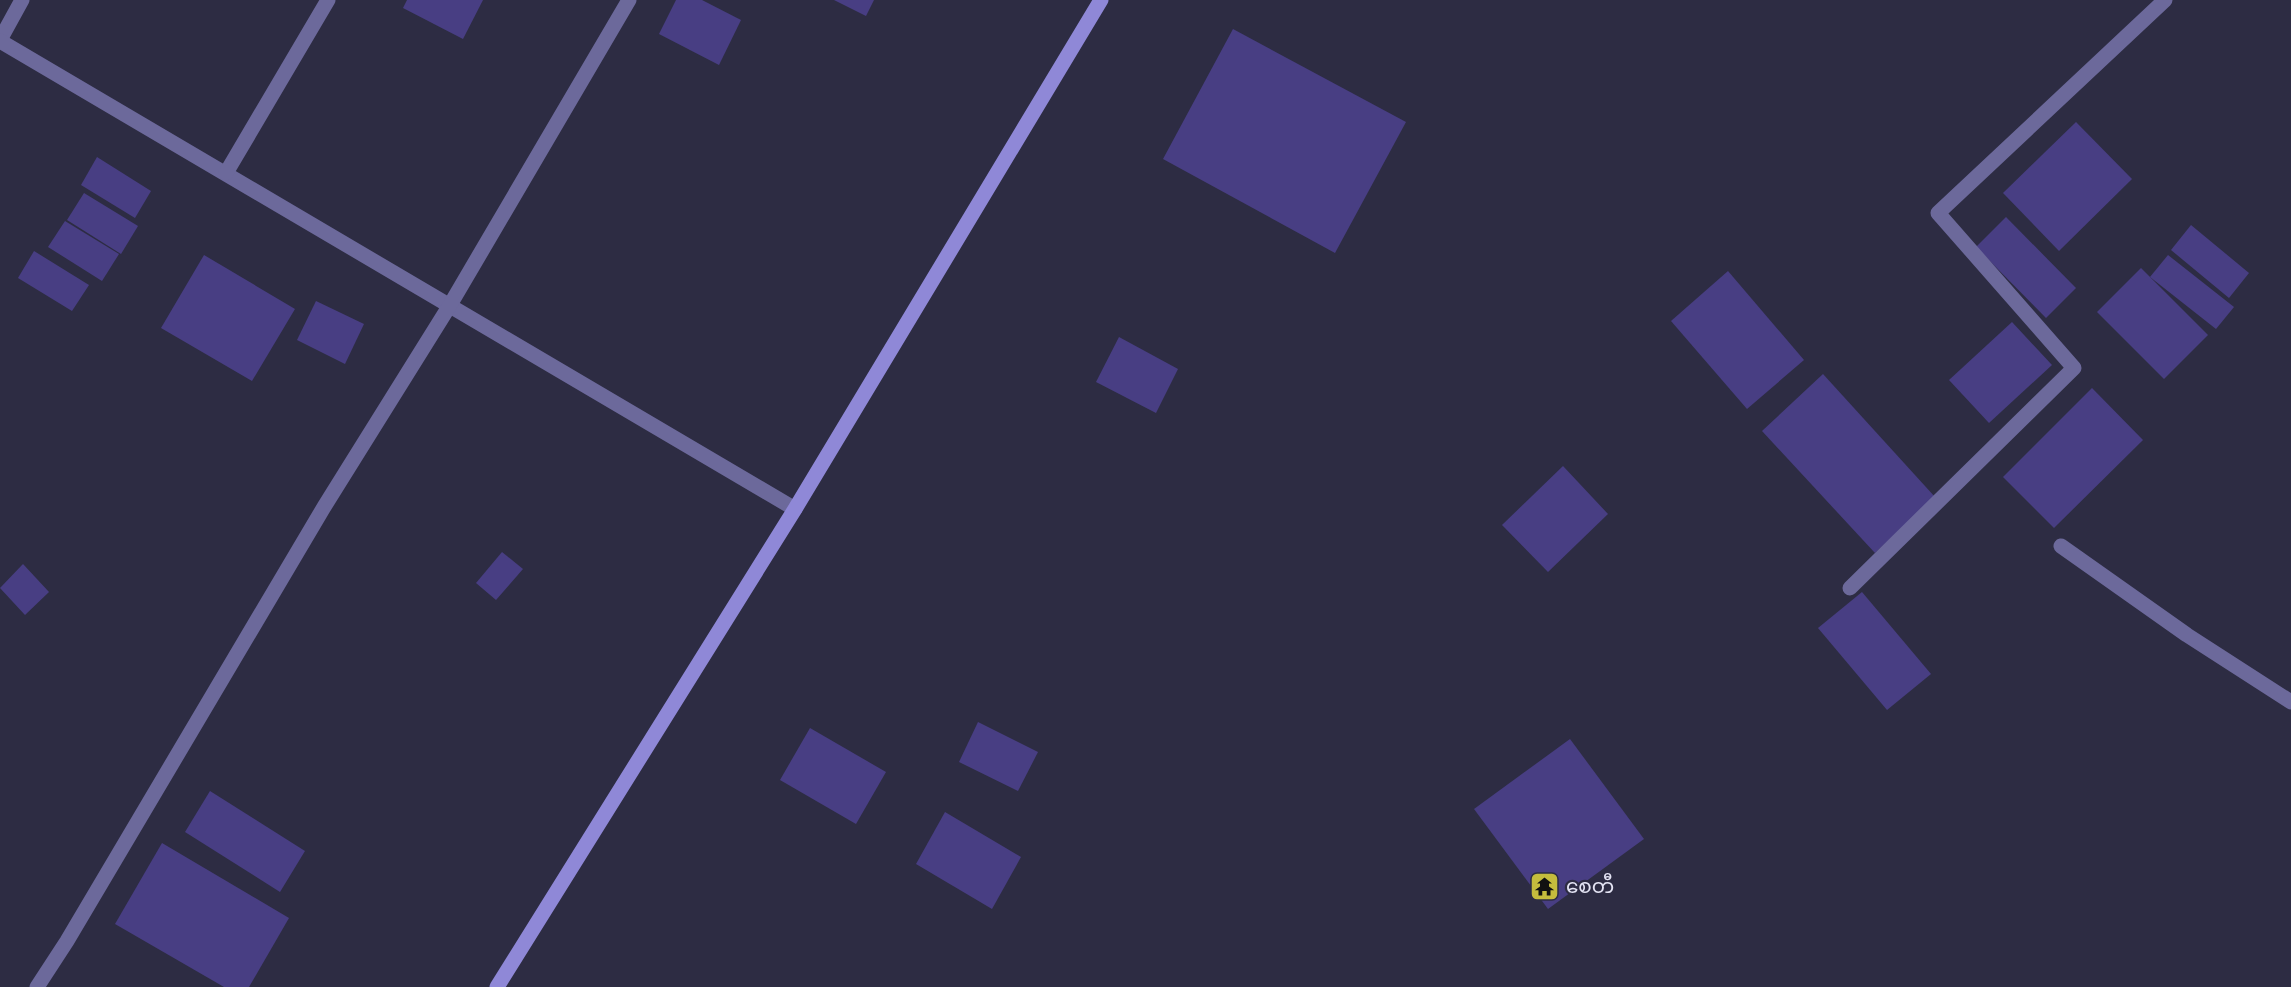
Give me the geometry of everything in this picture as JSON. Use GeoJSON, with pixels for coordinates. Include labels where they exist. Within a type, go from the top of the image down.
{"type":"FeatureCollection","features":[{"type":"Feature","properties":{"kind":"main road"},"geometry":{"type":"LineString","coordinates":[[498,987],[795,509],[1101,0]]}},
{"type":"Feature","properties":{"kind":"street"},"geometry":{"type":"LineString","coordinates":[[22,0],[0,40],[795,509]]}},
{"type":"Feature","properties":{"kind":"street"},"geometry":{"type":"LineString","coordinates":[[226,173],[328,0]]}},
{"type":"Feature","properties":{"kind":"street"},"geometry":{"type":"LineString","coordinates":[[37,987],[79,921],[324,507],[450,305],[629,0]]}},
{"type":"Feature","properties":{"kind":"street"},"geometry":{"type":"LineString","coordinates":[[1850,588],[2074,368],[1938,213],[2165,0]]}},
{"type":"Feature","properties":{"kind":"street"},"geometry":{"type":"LineString","coordinates":[[2061,546],[2187,635],[2291,702]]}},
{"type":"Feature","properties":{"kind":"building"},"geometry":{"type":"Polygon","coordinates":[[[407,0],[483,0],[463,39],[403,8],[407,0]]]}},
{"type":"Feature","properties":{"kind":"building"},"geometry":{"type":"Polygon","coordinates":[[[676,0],[702,0],[741,20],[719,65],[659,34],[676,0]]]}},
{"type":"Feature","properties":{"kind":"building"},"geometry":{"type":"Polygon","coordinates":[[[834,0],[874,0],[866,16],[834,0]]]}},
{"type":"Feature","properties":{"kind":"building"},"geometry":{"type":"Polygon","coordinates":[[[1233,29],[1406,122],[1335,253],[1163,159],[1233,29]]]}},
{"type":"Feature","properties":{"kind":"building"},"geometry":{"type":"Polygon","coordinates":[[[2076,122],[2132,179],[2059,251],[2003,193],[2076,122]]]}},
{"type":"Feature","properties":{"kind":"building"},"geometry":{"type":"Polygon","coordinates":[[[97,157],[151,191],[135,218],[81,185],[97,157]]]}},
{"type":"Feature","properties":{"kind":"building"},"geometry":{"type":"Polygon","coordinates":[[[84,193],[138,226],[121,254],[67,220],[84,193]]]}},
{"type":"Feature","properties":{"kind":"building"},"geometry":{"type":"Polygon","coordinates":[[[2006,217],[2076,288],[2046,318],[1976,247],[2006,217]]]}},
{"type":"Feature","properties":{"kind":"building"},"geometry":{"type":"Polygon","coordinates":[[[65,221],[119,254],[102,281],[48,247],[65,221]]]}},
{"type":"Feature","properties":{"kind":"building"},"geometry":{"type":"Polygon","coordinates":[[[2191,225],[2249,273],[2229,298],[2171,250],[2191,225]]]}},
{"type":"Feature","properties":{"kind":"building"},"geometry":{"type":"Polygon","coordinates":[[[34,251],[89,285],[72,311],[18,278],[34,251]]]}},
{"type":"Feature","properties":{"kind":"building"},"geometry":{"type":"Polygon","coordinates":[[[204,255],[295,309],[252,381],[161,328],[204,255]]]}},
{"type":"Feature","properties":{"kind":"building"},"geometry":{"type":"Polygon","coordinates":[[[2168,255],[2234,307],[2216,329],[2150,277],[2168,255]]]}},
{"type":"Feature","properties":{"kind":"building"},"geometry":{"type":"Polygon","coordinates":[[[2141,268],[2208,335],[2164,379],[2097,312],[2141,268]]]}},
{"type":"Feature","properties":{"kind":"building"},"geometry":{"type":"Polygon","coordinates":[[[1728,271],[1804,360],[1747,409],[1671,321],[1728,271]]]}},
{"type":"Feature","properties":{"kind":"building"},"geometry":{"type":"Polygon","coordinates":[[[316,301],[364,324],[345,364],[297,340],[316,301]]]}},
{"type":"Feature","properties":{"kind":"building"},"geometry":{"type":"Polygon","coordinates":[[[2012,322],[2052,365],[1989,423],[1949,380],[2012,322]]]}},
{"type":"Feature","properties":{"kind":"building"},"geometry":{"type":"Polygon","coordinates":[[[1119,337],[1178,369],[1156,413],[1096,382],[1119,337]]]}},
{"type":"Feature","properties":{"kind":"building"},"geometry":{"type":"Polygon","coordinates":[[[1823,374],[1935,497],[1875,553],[1762,431],[1823,374]]]}},
{"type":"Feature","properties":{"kind":"building"},"geometry":{"type":"Polygon","coordinates":[[[2092,388],[2143,440],[2054,528],[2003,477],[2092,388]]]}},
{"type":"Feature","properties":{"kind":"building"},"geometry":{"type":"Polygon","coordinates":[[[1563,466],[1608,514],[1548,572],[1502,525],[1563,466]]]}},
{"type":"Feature","properties":{"kind":"building"},"geometry":{"type":"Polygon","coordinates":[[[502,552],[523,569],[496,600],[476,583],[502,552]]]}},
{"type":"Feature","properties":{"kind":"building"},"geometry":{"type":"Polygon","coordinates":[[[23,564],[49,592],[25,615],[0,588],[23,564]]]}},
{"type":"Feature","properties":{"kind":"building"},"geometry":{"type":"Polygon","coordinates":[[[1862,592],[1931,674],[1887,710],[1818,628],[1862,592]]]}},
{"type":"Feature","properties":{"kind":"building"},"geometry":{"type":"Polygon","coordinates":[[[978,722],[1038,752],[1018,791],[959,762],[978,722]]]}},
{"type":"Feature","properties":{"kind":"building"},"geometry":{"type":"Polygon","coordinates":[[[810,728],[886,772],[856,824],[780,780],[810,728]]]}},
{"type":"Feature","properties":{"kind":"building"},"geometry":{"type":"Polygon","coordinates":[[[1570,739],[1644,839],[1548,909],[1474,809],[1570,739]]]}},
{"type":"Feature","properties":{"kind":"building"},"geometry":{"type":"Polygon","coordinates":[[[210,791],[305,851],[280,892],[185,832],[210,791]]]}},
{"type":"Feature","properties":{"kind":"building"},"geometry":{"type":"Polygon","coordinates":[[[945,812],[1021,857],[992,909],[916,864],[945,812]]]}},
{"type":"Feature","properties":{"kind":"building"},"geometry":{"type":"Polygon","coordinates":[[[162,843],[289,918],[249,987],[224,987],[115,924],[162,843]]]}},
{"type":"Feature","properties":{"kind":"place","name":"စေတီ"},"geometry":{"type":"Point","coordinates":[1545,886]}}]}
